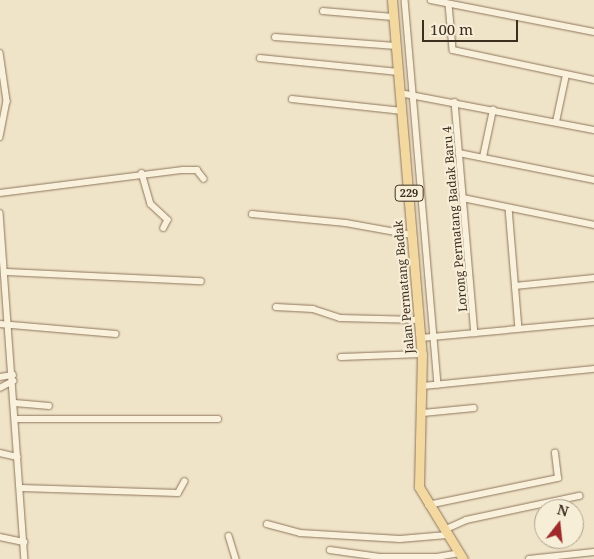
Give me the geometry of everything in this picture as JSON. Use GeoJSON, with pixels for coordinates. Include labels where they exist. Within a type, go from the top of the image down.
{"type":"FeatureCollection","features":[{"type":"Feature","properties":{"kind":"main road","name":"Jalan Permatang Badak"},"geometry":{"type":"LineString","coordinates":[[392,0],[422,354],[423,412],[419,487],[427,505],[461,556]]}},
{"type":"Feature","properties":{"kind":"street"},"geometry":{"type":"LineString","coordinates":[[405,0],[411,95],[438,385]]}},
{"type":"Feature","properties":{"kind":"street"},"geometry":{"type":"LineString","coordinates":[[430,0],[594,32]]}},
{"type":"Feature","properties":{"kind":"street"},"geometry":{"type":"LineString","coordinates":[[449,4],[453,50],[594,80]]}},
{"type":"Feature","properties":{"kind":"street"},"geometry":{"type":"LineString","coordinates":[[323,11],[393,17]]}},
{"type":"Feature","properties":{"kind":"street"},"geometry":{"type":"LineString","coordinates":[[274,37],[396,46]]}},
{"type":"Feature","properties":{"kind":"street"},"geometry":{"type":"LineString","coordinates":[[0,53],[6,119],[0,137]]}},
{"type":"Feature","properties":{"kind":"street"},"geometry":{"type":"LineString","coordinates":[[260,58],[398,72]]}},
{"type":"Feature","properties":{"kind":"street"},"geometry":{"type":"LineString","coordinates":[[556,122],[566,75]]}},
{"type":"Feature","properties":{"kind":"street"},"geometry":{"type":"LineString","coordinates":[[400,93],[594,130]]}},
{"type":"Feature","properties":{"kind":"street"},"geometry":{"type":"LineString","coordinates":[[292,99],[402,112]]}},
{"type":"Feature","properties":{"kind":"street","name":"Lorong Permatang Badak Baru 4"},"geometry":{"type":"LineString","coordinates":[[455,102],[475,333]]}},
{"type":"Feature","properties":{"kind":"street"},"geometry":{"type":"LineString","coordinates":[[483,157],[493,110]]}},
{"type":"Feature","properties":{"kind":"street"},"geometry":{"type":"LineString","coordinates":[[460,153],[594,180]]}},
{"type":"Feature","properties":{"kind":"street"},"geometry":{"type":"LineString","coordinates":[[0,192],[142,173],[197,170],[204,179]]}},
{"type":"Feature","properties":{"kind":"street"},"geometry":{"type":"LineString","coordinates":[[142,173],[151,204],[168,220],[164,228]]}},
{"type":"Feature","properties":{"kind":"street"},"geometry":{"type":"LineString","coordinates":[[463,198],[594,225]]}},
{"type":"Feature","properties":{"kind":"street"},"geometry":{"type":"LineString","coordinates":[[509,208],[519,329]]}},
{"type":"Feature","properties":{"kind":"street"},"geometry":{"type":"LineString","coordinates":[[0,213],[7,272],[26,559]]}},
{"type":"Feature","properties":{"kind":"street"},"geometry":{"type":"LineString","coordinates":[[252,214],[346,223],[412,235]]}},
{"type":"Feature","properties":{"kind":"street"},"geometry":{"type":"LineString","coordinates":[[7,272],[201,280]]}},
{"type":"Feature","properties":{"kind":"street"},"geometry":{"type":"LineString","coordinates":[[515,286],[594,278]]}},
{"type":"Feature","properties":{"kind":"street"},"geometry":{"type":"LineString","coordinates":[[276,307],[313,309],[340,318],[420,320]]}},
{"type":"Feature","properties":{"kind":"street"},"geometry":{"type":"LineString","coordinates":[[421,338],[594,322]]}},
{"type":"Feature","properties":{"kind":"street"},"geometry":{"type":"LineString","coordinates":[[0,324],[116,334]]}},
{"type":"Feature","properties":{"kind":"street"},"geometry":{"type":"LineString","coordinates":[[341,357],[422,354]]}},
{"type":"Feature","properties":{"kind":"street"},"geometry":{"type":"LineString","coordinates":[[423,386],[594,369]]}},
{"type":"Feature","properties":{"kind":"street"},"geometry":{"type":"LineString","coordinates":[[0,376],[13,378]]}},
{"type":"Feature","properties":{"kind":"street"},"geometry":{"type":"LineString","coordinates":[[0,388],[13,378]]}},
{"type":"Feature","properties":{"kind":"street"},"geometry":{"type":"LineString","coordinates":[[15,403],[49,406]]}},
{"type":"Feature","properties":{"kind":"street"},"geometry":{"type":"LineString","coordinates":[[423,412],[474,408]]}},
{"type":"Feature","properties":{"kind":"street"},"geometry":{"type":"LineString","coordinates":[[16,419],[218,420]]}},
{"type":"Feature","properties":{"kind":"street"},"geometry":{"type":"LineString","coordinates":[[0,453],[18,457]]}},
{"type":"Feature","properties":{"kind":"street"},"geometry":{"type":"LineString","coordinates":[[427,505],[558,478],[555,453]]}},
{"type":"Feature","properties":{"kind":"street"},"geometry":{"type":"LineString","coordinates":[[21,488],[178,493],[184,482]]}},
{"type":"Feature","properties":{"kind":"street"},"geometry":{"type":"LineString","coordinates":[[267,524],[300,533],[400,539],[445,532],[466,520],[579,496]]}},
{"type":"Feature","properties":{"kind":"street"},"geometry":{"type":"LineString","coordinates":[[229,536],[236,559]]}},
{"type":"Feature","properties":{"kind":"street"},"geometry":{"type":"LineString","coordinates":[[0,537],[24,542]]}},
{"type":"Feature","properties":{"kind":"street"},"geometry":{"type":"LineString","coordinates":[[330,550],[380,557],[437,558],[461,556]]}},
{"type":"Feature","properties":{"kind":"street"},"geometry":{"type":"LineString","coordinates":[[529,559],[594,552]]}}]}
